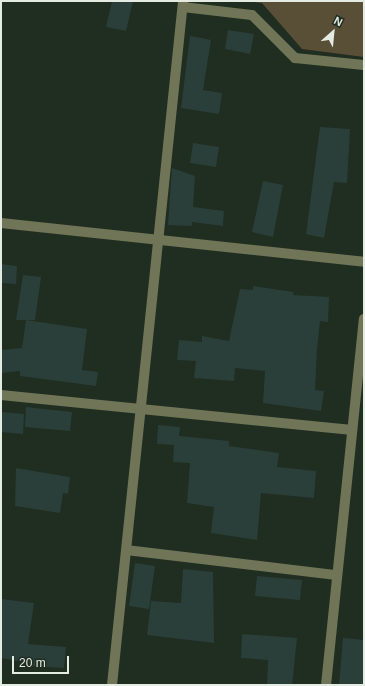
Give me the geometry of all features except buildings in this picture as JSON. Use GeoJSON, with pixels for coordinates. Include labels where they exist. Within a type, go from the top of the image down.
{"type":"FeatureCollection","features":[{"type":"Feature","properties":{"kind":"street"},"geometry":{"type":"LineString","coordinates":[[112,685],[183,4],[252,15],[295,58],[364,65]]}},
{"type":"Feature","properties":{"kind":"street"},"geometry":{"type":"LineString","coordinates":[[1,223],[364,262]]}},
{"type":"Feature","properties":{"kind":"street"},"geometry":{"type":"LineString","coordinates":[[326,685],[364,319]]}},
{"type":"Feature","properties":{"kind":"street"},"geometry":{"type":"LineString","coordinates":[[1,395],[352,430]]}},
{"type":"Feature","properties":{"kind":"street"},"geometry":{"type":"LineString","coordinates":[[126,550],[337,575]]}},
{"type":"Feature","properties":{"kind":"shaded area"},"geometry":{"type":"Polygon","coordinates":[[[245,1],[364,1],[364,57],[302,49],[262,3],[245,1]]]}}]}
